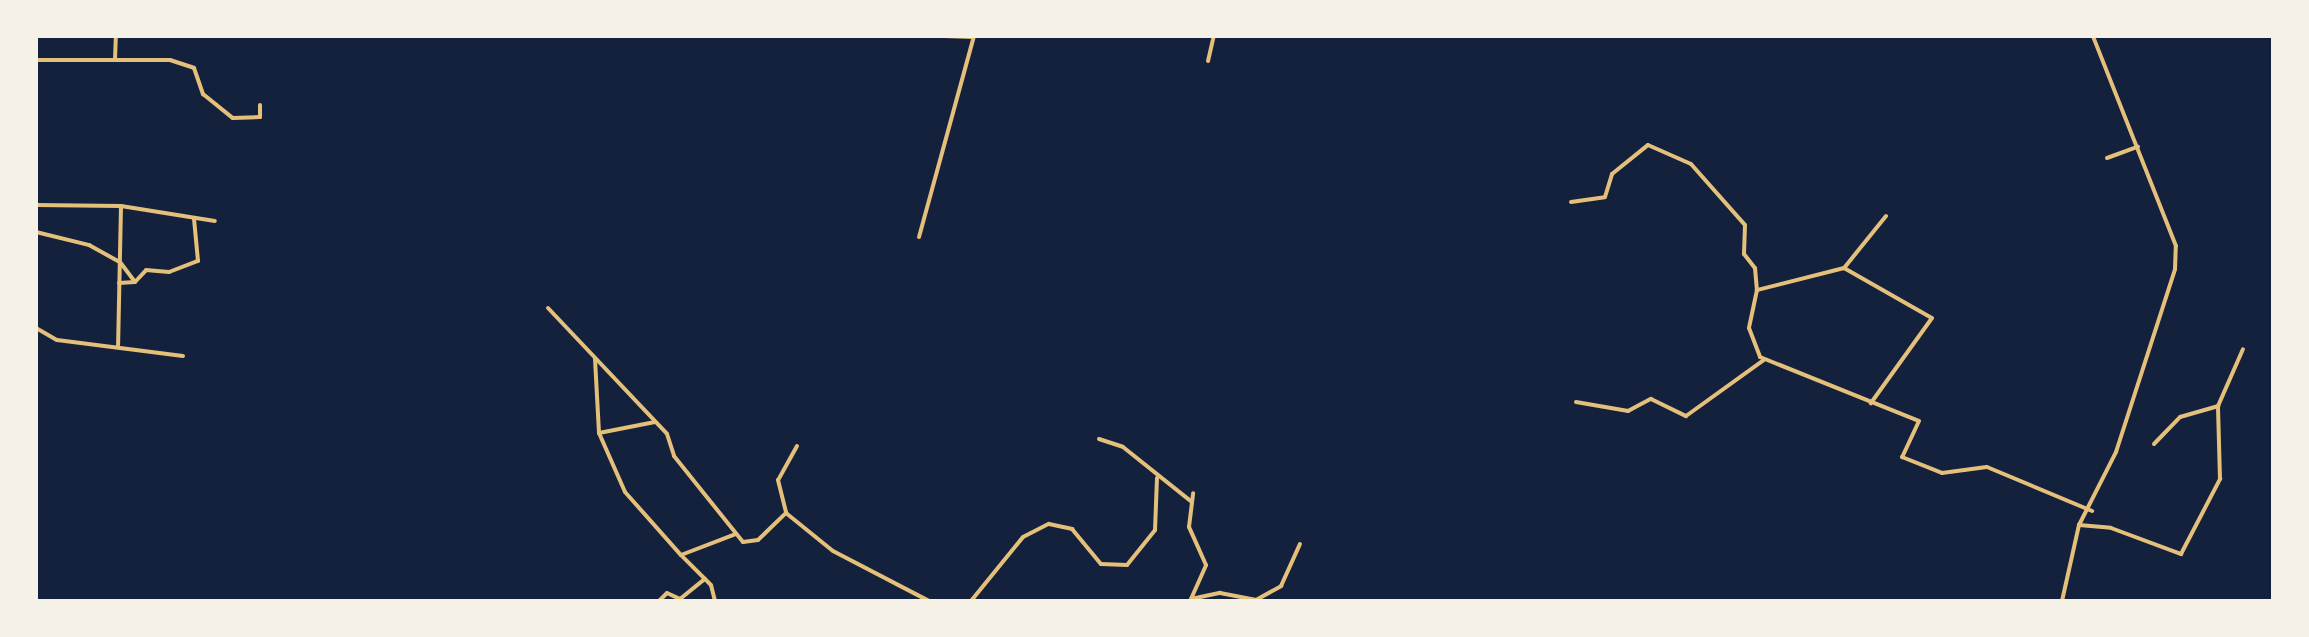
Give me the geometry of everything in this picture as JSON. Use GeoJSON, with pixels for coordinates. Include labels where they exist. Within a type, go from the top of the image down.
{"type":"FeatureCollection","features":[{"type":"Feature","properties":{"kind":"street"},"geometry":{"type":"LineString","coordinates":[[115,60],[116,36]]}},
{"type":"Feature","properties":{"kind":"street"},"geometry":{"type":"LineString","coordinates":[[919,237],[939,141],[974,37],[944,36]]}},
{"type":"Feature","properties":{"kind":"street"},"geometry":{"type":"LineString","coordinates":[[1208,61],[1214,36]]}},
{"type":"Feature","properties":{"kind":"street"},"geometry":{"type":"LineString","coordinates":[[2062,601],[2079,525],[2092,511],[2175,269],[2176,246],[2093,36]]}},
{"type":"Feature","properties":{"kind":"street"},"geometry":{"type":"LineString","coordinates":[[36,60],[170,60],[194,68],[203,94],[233,118],[260,117],[260,105]]}},
{"type":"Feature","properties":{"kind":"street"},"geometry":{"type":"LineString","coordinates":[[1571,202],[1605,197],[1612,174],[1648,145],[1691,164],[1745,225],[1744,254],[1755,268],[1757,290],[1749,328],[1764,360],[1919,421],[1902,457],[1942,473],[1987,467],[2092,511]]}},
{"type":"Feature","properties":{"kind":"street"},"geometry":{"type":"LineString","coordinates":[[2107,158],[2138,147]]}},
{"type":"Feature","properties":{"kind":"street"},"geometry":{"type":"LineString","coordinates":[[36,205],[121,206],[215,221]]}},
{"type":"Feature","properties":{"kind":"street"},"geometry":{"type":"LineString","coordinates":[[118,345],[121,206]]}},
{"type":"Feature","properties":{"kind":"street"},"geometry":{"type":"LineString","coordinates":[[1757,290],[1844,268],[1886,216]]}},
{"type":"Feature","properties":{"kind":"street"},"geometry":{"type":"LineString","coordinates":[[119,283],[135,282],[146,270],[169,272],[198,261],[194,219]]}},
{"type":"Feature","properties":{"kind":"street"},"geometry":{"type":"LineString","coordinates":[[36,232],[89,245],[120,262],[135,282]]}},
{"type":"Feature","properties":{"kind":"street"},"geometry":{"type":"LineString","coordinates":[[1844,268],[1932,318],[1870,404]]}},
{"type":"Feature","properties":{"kind":"street"},"geometry":{"type":"LineString","coordinates":[[548,308],[655,422],[736,534]]}},
{"type":"Feature","properties":{"kind":"street"},"geometry":{"type":"LineString","coordinates":[[36,328],[57,340],[118,345],[183,356]]}},
{"type":"Feature","properties":{"kind":"street"},"geometry":{"type":"LineString","coordinates":[[2079,525],[2111,528],[2181,554],[2220,479],[2218,406],[2243,349]]}},
{"type":"Feature","properties":{"kind":"street"},"geometry":{"type":"LineString","coordinates":[[595,359],[603,456],[625,492],[705,579],[715,601]]}},
{"type":"Feature","properties":{"kind":"street"},"geometry":{"type":"LineString","coordinates":[[1576,402],[1628,411],[1651,399],[1686,416],[1764,360]]}},
{"type":"Feature","properties":{"kind":"street"},"geometry":{"type":"LineString","coordinates":[[2154,444],[2180,417],[2218,406]]}},
{"type":"Feature","properties":{"kind":"street"},"geometry":{"type":"LineString","coordinates":[[599,433],[655,422]]}},
{"type":"Feature","properties":{"kind":"street"},"geometry":{"type":"LineString","coordinates":[[1099,439],[1123,447],[1157,478],[1192,502]]}},
{"type":"Feature","properties":{"kind":"street"},"geometry":{"type":"LineString","coordinates":[[797,446],[778,480],[786,513],[833,551],[929,601]]}},
{"type":"Feature","properties":{"kind":"street"},"geometry":{"type":"LineString","coordinates":[[971,601],[1023,537],[1049,524],[1072,529],[1101,564],[1127,565],[1155,530],[1157,478]]}},
{"type":"Feature","properties":{"kind":"street"},"geometry":{"type":"LineString","coordinates":[[1191,600],[1206,565],[1189,527],[1193,493]]}},
{"type":"Feature","properties":{"kind":"street"},"geometry":{"type":"LineString","coordinates":[[681,555],[736,534],[758,540],[786,513]]}},
{"type":"Feature","properties":{"kind":"street"},"geometry":{"type":"LineString","coordinates":[[1191,600],[1220,593],[1256,600],[1281,586],[1300,544]]}},
{"type":"Feature","properties":{"kind":"street"},"geometry":{"type":"LineString","coordinates":[[659,601],[667,593],[680,599],[705,579]]}}]}
